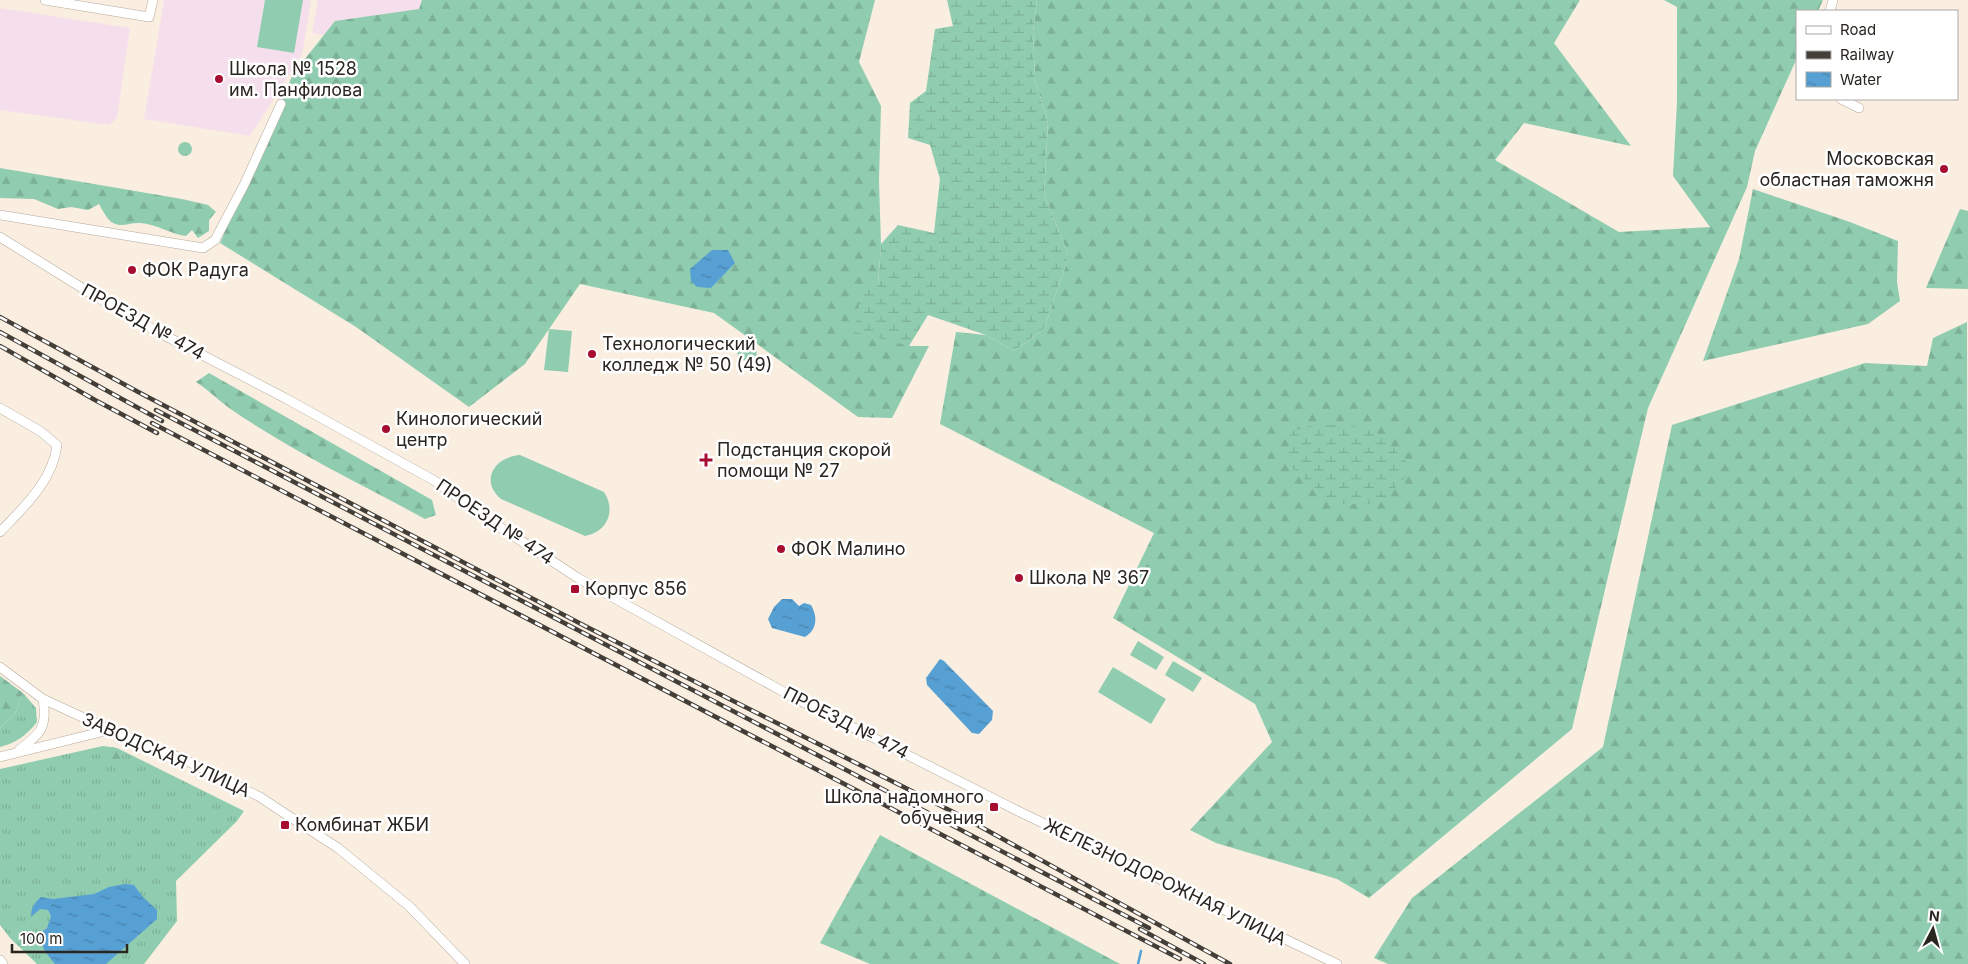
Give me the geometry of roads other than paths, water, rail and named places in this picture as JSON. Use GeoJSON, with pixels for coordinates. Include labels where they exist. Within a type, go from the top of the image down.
{"type":"FeatureCollection","features":[{"type":"Feature","properties":{"kind":"street"},"geometry":{"type":"LineString","coordinates":[[45,0],[150,17],[152,0]]}},
{"type":"Feature","properties":{"kind":"street"},"geometry":{"type":"LineString","coordinates":[[1843,100],[1859,108]]}},
{"type":"Feature","properties":{"kind":"street"},"geometry":{"type":"LineString","coordinates":[[0,215],[203,248],[215,240],[244,185],[281,104]]}},
{"type":"Feature","properties":{"kind":"street","name":"ПРОЕЗД № 474"},"geometry":{"type":"LineString","coordinates":[[0,238],[156,331],[431,478],[483,516],[578,578],[791,696],[993,798]]}},
{"type":"Feature","properties":{"kind":"street"},"geometry":{"type":"LineString","coordinates":[[0,408],[40,431],[57,446],[56,456],[48,475],[31,499],[0,532]]}},
{"type":"Feature","properties":{"kind":"street","name":"ЗАВОДСКАЯ УЛИЦА"},"geometry":{"type":"LineString","coordinates":[[0,667],[43,700],[110,730],[183,759],[260,797],[330,842],[409,906],[465,964]]}},
{"type":"Feature","properties":{"kind":"street"},"geometry":{"type":"LineString","coordinates":[[16,752],[39,734],[45,723],[43,700]]}},
{"type":"Feature","properties":{"kind":"street"},"geometry":{"type":"LineString","coordinates":[[0,757],[110,730]]}},
{"type":"Feature","properties":{"kind":"street","name":"ЖЕЛЕЗНОДОРОЖНАЯ УЛИЦА"},"geometry":{"type":"LineString","coordinates":[[993,798],[1337,964]]}},
{"type":"Feature","properties":{"kind":"water"},"geometry":{"type":"Polygon","coordinates":[[[712,250],[728,250],[735,263],[711,288],[697,287],[691,281],[690,269],[712,250]]]}},
{"type":"Feature","properties":{"kind":"water"},"geometry":{"type":"Polygon","coordinates":[[[782,599],[792,599],[799,606],[804,603],[811,605],[815,614],[815,623],[812,631],[805,637],[772,628],[768,619],[774,607],[782,599]]]}},
{"type":"Feature","properties":{"kind":"water"},"geometry":{"type":"Polygon","coordinates":[[[940,659],[993,711],[992,720],[979,734],[972,733],[927,685],[926,678],[940,659]]]}},
{"type":"Feature","properties":{"kind":"water"},"geometry":{"type":"Polygon","coordinates":[[[125,884],[134,885],[143,897],[157,910],[157,919],[106,964],[55,964],[44,950],[40,938],[40,933],[47,928],[51,916],[48,910],[40,909],[31,917],[32,908],[36,901],[41,897],[53,899],[94,894],[109,887],[125,884]]]}},
{"type":"Feature","properties":{"kind":"waterway"},"geometry":{"type":"LineString","coordinates":[[1138,964],[1141,951]]}},
{"type":"Feature","properties":{"kind":"railway"},"geometry":{"type":"LineString","coordinates":[[0,317],[142,394],[585,626],[961,816],[1230,964]]}},
{"type":"Feature","properties":{"kind":"railway"},"geometry":{"type":"LineString","coordinates":[[0,332],[162,421]]}},
{"type":"Feature","properties":{"kind":"railway"},"geometry":{"type":"LineString","coordinates":[[0,346],[157,433]]}},
{"type":"Feature","properties":{"kind":"railway"},"geometry":{"type":"LineString","coordinates":[[156,410],[1149,928]]}},
{"type":"Feature","properties":{"kind":"railway"},"geometry":{"type":"LineString","coordinates":[[152,423],[1180,959]]}},
{"type":"Feature","properties":{"kind":"railway"},"geometry":{"type":"LineString","coordinates":[[1140,929],[1204,964]]}},
{"type":"Feature","properties":{"kind":"place","name":"Школа № 1528 им. Панфилова"},"geometry":{"type":"Point","coordinates":[219,79]}},
{"type":"Feature","properties":{"kind":"place","name":"Московская областная таможня"},"geometry":{"type":"Point","coordinates":[1944,169]}},
{"type":"Feature","properties":{"kind":"place","name":"ФОК Радуга"},"geometry":{"type":"Point","coordinates":[132,270]}},
{"type":"Feature","properties":{"kind":"place","name":"Технологический колледж № 50 (49)"},"geometry":{"type":"Point","coordinates":[592,354]}},
{"type":"Feature","properties":{"kind":"place","name":"Кинологический центр"},"geometry":{"type":"Point","coordinates":[386,429]}},
{"type":"Feature","properties":{"kind":"place","name":"Подстанция скорой помощи № 27"},"geometry":{"type":"Point","coordinates":[706,460]}},
{"type":"Feature","properties":{"kind":"place","name":"ФОК Малино"},"geometry":{"type":"Point","coordinates":[781,549]}},
{"type":"Feature","properties":{"kind":"place","name":"Школа № 367"},"geometry":{"type":"Point","coordinates":[1019,578]}},
{"type":"Feature","properties":{"kind":"place","name":"Корпус 856"},"geometry":{"type":"Point","coordinates":[575,589]}},
{"type":"Feature","properties":{"kind":"place","name":"Школа надомного обучения"},"geometry":{"type":"Point","coordinates":[994,807]}},
{"type":"Feature","properties":{"kind":"place","name":"Комбинат ЖБИ"},"geometry":{"type":"Point","coordinates":[285,825]}}]}
